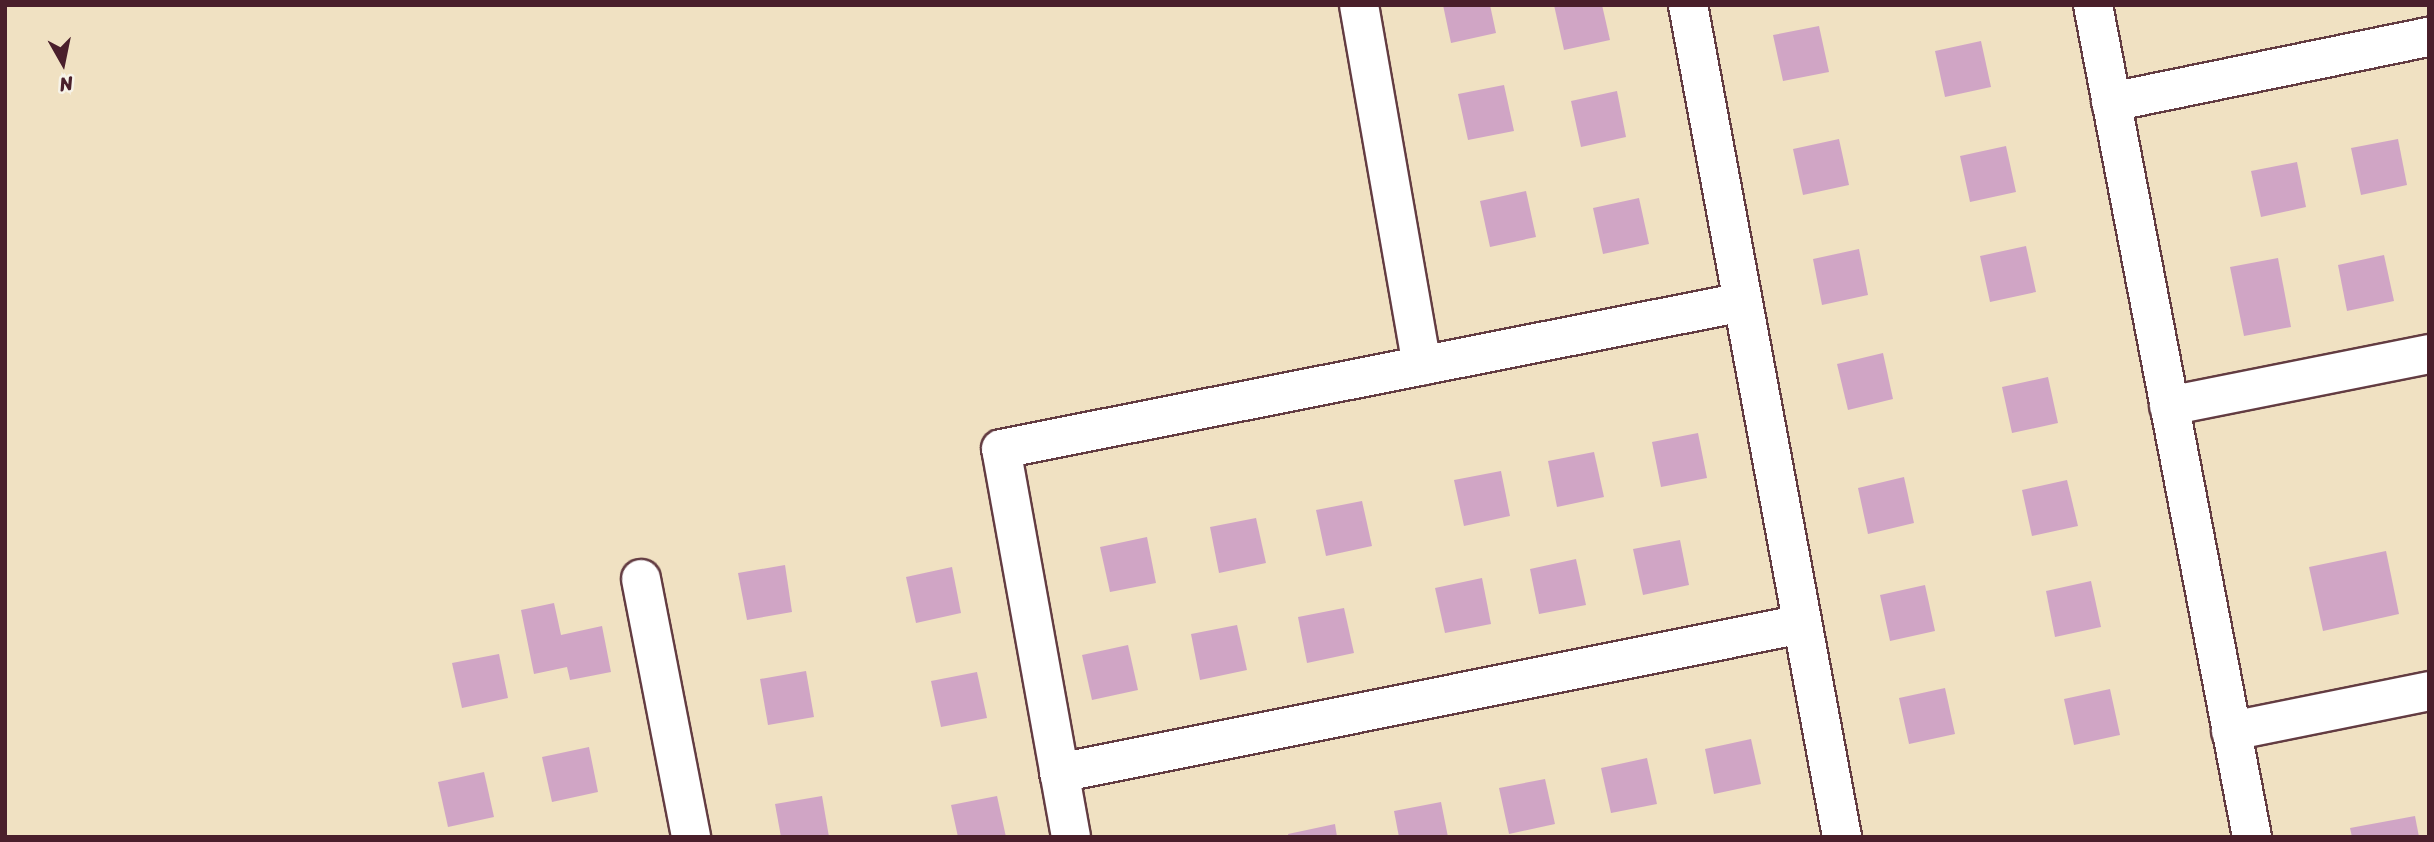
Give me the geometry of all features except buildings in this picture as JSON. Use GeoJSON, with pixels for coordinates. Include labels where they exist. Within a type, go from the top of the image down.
{"type":"FeatureCollection","features":[{"type":"Feature","properties":{"kind":"street"},"geometry":{"type":"LineString","coordinates":[[1359,5],[1422,366]]}},
{"type":"Feature","properties":{"kind":"street"},"geometry":{"type":"LineString","coordinates":[[1688,5],[1842,837]]}},
{"type":"Feature","properties":{"kind":"street"},"geometry":{"type":"LineString","coordinates":[[2093,5],[2252,837]]}},
{"type":"Feature","properties":{"kind":"street"},"geometry":{"type":"LineString","coordinates":[[2111,102],[2429,37]]}},
{"type":"Feature","properties":{"kind":"street"},"geometry":{"type":"LineString","coordinates":[[1071,837],[1001,449],[1743,302]]}},
{"type":"Feature","properties":{"kind":"street"},"geometry":{"type":"LineString","coordinates":[[2169,406],[2429,354]]}},
{"type":"Feature","properties":{"kind":"street"},"geometry":{"type":"LineString","coordinates":[[641,579],[691,837]]}},
{"type":"Feature","properties":{"kind":"street"},"geometry":{"type":"LineString","coordinates":[[1059,774],[1802,624]]}},
{"type":"Feature","properties":{"kind":"street"},"geometry":{"type":"LineString","coordinates":[[2231,731],[2429,691]]}}]}
